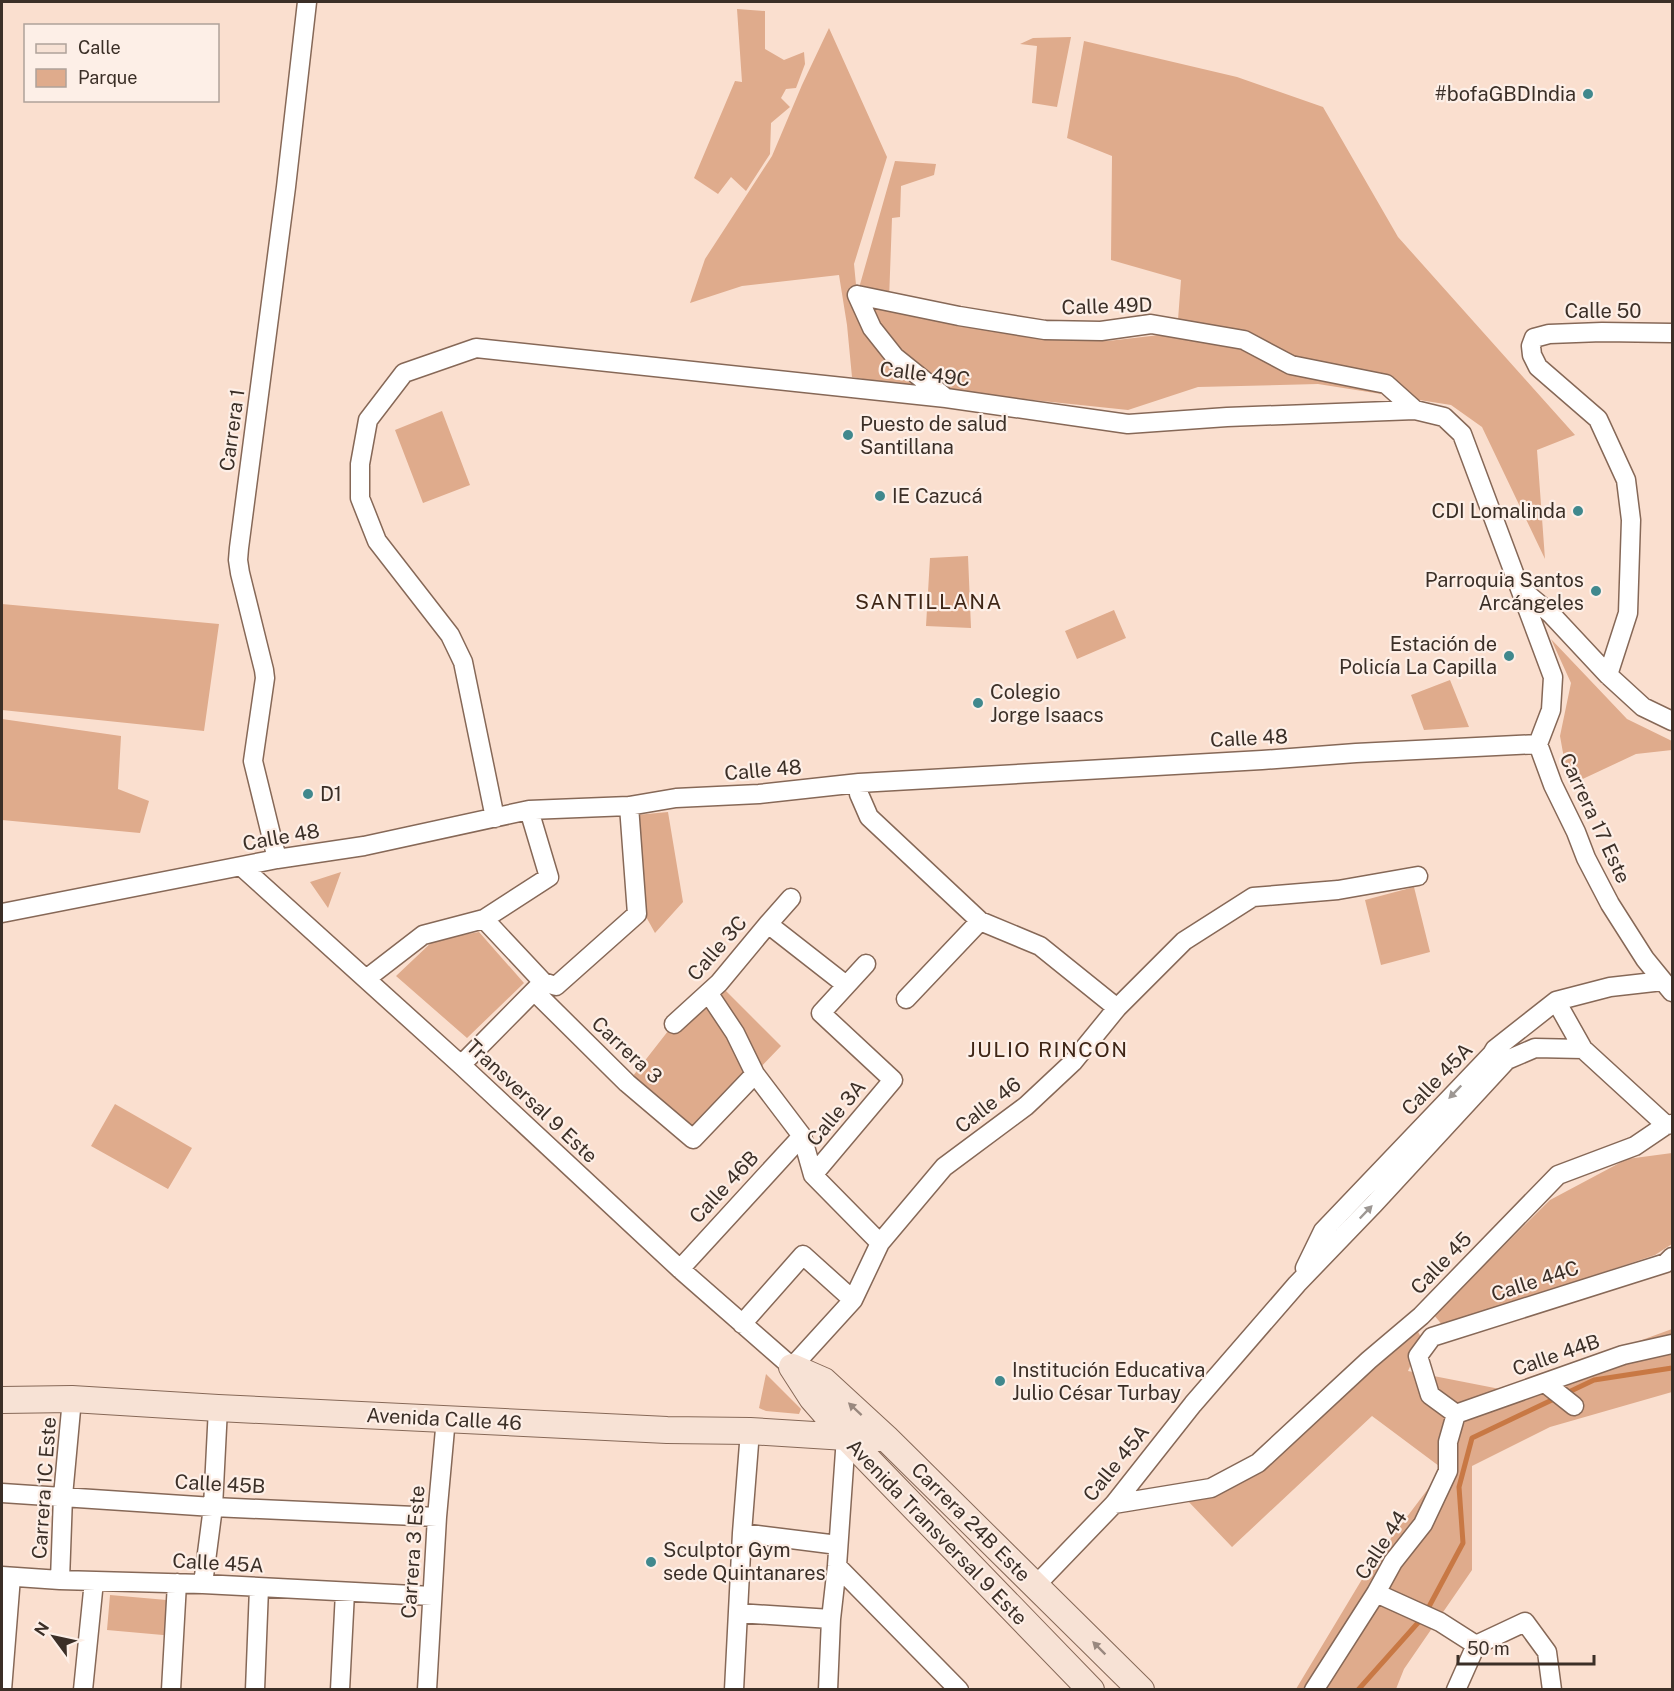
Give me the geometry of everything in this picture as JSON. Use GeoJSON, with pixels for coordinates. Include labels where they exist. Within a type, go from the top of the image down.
{"type":"FeatureCollection","features":[{"type":"Feature","properties":{"kind":"main road","name":"Avenida Transversal 9 Este"},"geometry":{"type":"LineString","coordinates":[[792,1367],[812,1398],[846,1437],[1091,1689]]}},
{"type":"Feature","properties":{"kind":"main road","name":"Carrera 24B Este"},"geometry":{"type":"LineString","coordinates":[[792,1367],[824,1381],[886,1438],[1141,1689]]}},
{"type":"Feature","properties":{"kind":"main road","name":"Avenida Calle 46"},"geometry":{"type":"LineString","coordinates":[[2,1400],[72,1399],[667,1430],[750,1431],[886,1438]]}},
{"type":"Feature","properties":{"kind":"street","name":"Carrera 1"},"geometry":{"type":"LineString","coordinates":[[277,859],[253,761],[265,678],[264,670],[238,560],[286,187],[307,2]]}},
{"type":"Feature","properties":{"kind":"street","name":"Calle 49D"},"geometry":{"type":"LineString","coordinates":[[946,398],[896,357],[872,328],[857,295],[959,316],[1045,330],[1101,331],[1151,324],[1244,340],[1291,365],[1386,384],[1415,410]]}},
{"type":"Feature","properties":{"kind":"street","name":"Calle 50"},"geometry":{"type":"LineString","coordinates":[[1608,675],[1628,613],[1631,520],[1626,480],[1598,419],[1538,367],[1532,355],[1531,346],[1534,338],[1549,334],[1672,332]]}},
{"type":"Feature","properties":{"kind":"street","name":"Calle 49C"},"geometry":{"type":"LineString","coordinates":[[495,818],[463,662],[450,635],[377,541],[360,498],[360,464],[368,420],[404,373],[476,348],[946,398],[1128,424],[1415,410],[1444,417]]}},
{"type":"Feature","properties":{"kind":"street","name":"Carrera 17 Este"},"geometry":{"type":"LineString","coordinates":[[1444,417],[1462,434],[1553,676],[1551,710],[1538,744],[1553,785],[1610,904],[1645,958],[1668,987]]}},
{"type":"Feature","properties":{"kind":"street"},"geometry":{"type":"LineString","coordinates":[[1520,588],[1551,614],[1608,675],[1642,707],[1672,722]]}},
{"type":"Feature","properties":{"kind":"street","name":"Calle 48"},"geometry":{"type":"LineString","coordinates":[[2,913],[277,859],[364,846],[529,810],[629,806],[676,798],[759,794],[859,783],[1538,744]]}},
{"type":"Feature","properties":{"kind":"street"},"geometry":{"type":"LineString","coordinates":[[859,783],[859,794],[869,816],[980,921],[1040,946],[1117,1008]]}},
{"type":"Feature","properties":{"kind":"street"},"geometry":{"type":"LineString","coordinates":[[461,1065],[538,987],[556,986],[637,914],[629,806]]}},
{"type":"Feature","properties":{"kind":"street"},"geometry":{"type":"LineString","coordinates":[[366,979],[423,935],[484,919],[549,877],[529,810]]}},
{"type":"Feature","properties":{"kind":"street","name":"Transversal 9 Este"},"geometry":{"type":"LineString","coordinates":[[242,867],[461,1065],[680,1269],[792,1367]]}},
{"type":"Feature","properties":{"kind":"street","name":"Calle 46"},"geometry":{"type":"LineString","coordinates":[[792,1367],[853,1300],[880,1243],[944,1167],[1026,1106],[1073,1062],[1117,1008],[1184,941],[1253,897],[1338,890],[1418,876]]}},
{"type":"Feature","properties":{"kind":"street","name":"Calle 3C"},"geometry":{"type":"LineString","coordinates":[[674,1024],[709,994],[791,898]]}},
{"type":"Feature","properties":{"kind":"street","name":"Carrera 3"},"geometry":{"type":"LineString","coordinates":[[484,919],[538,987],[627,1083],[693,1139],[755,1074]]}},
{"type":"Feature","properties":{"kind":"street"},"geometry":{"type":"LineString","coordinates":[[906,999],[980,921]]}},
{"type":"Feature","properties":{"kind":"street"},"geometry":{"type":"LineString","coordinates":[[768,924],[846,985],[866,964]]}},
{"type":"Feature","properties":{"kind":"street","name":"Calle 3A"},"geometry":{"type":"LineString","coordinates":[[813,1175],[893,1080],[821,1013],[846,985]]}},
{"type":"Feature","properties":{"kind":"street","name":"Calle 45A"},"geometry":{"type":"LineString","coordinates":[[1036,1585],[1114,1504],[1193,1404],[1297,1284],[1330,1237],[1501,1055],[1556,1001],[1610,987],[1668,987]]}},
{"type":"Feature","properties":{"kind":"street"},"geometry":{"type":"LineString","coordinates":[[709,994],[735,1033],[755,1074],[802,1136],[813,1175],[880,1243]]}},
{"type":"Feature","properties":{"kind":"street"},"geometry":{"type":"LineString","coordinates":[[1556,1001],[1583,1049],[1669,1124]]}},
{"type":"Feature","properties":{"kind":"street","name":"Calle 45A"},"geometry":{"type":"LineString","coordinates":[[1501,1055],[1535,1048],[1583,1049]]}},
{"type":"Feature","properties":{"kind":"street","name":"Calle 45"},"geometry":{"type":"LineString","coordinates":[[1114,1504],[1211,1488],[1258,1463],[1369,1360],[1421,1316],[1558,1175],[1635,1146],[1669,1124]]}},
{"type":"Feature","properties":{"kind":"street","name":"Calle 46B"},"geometry":{"type":"LineString","coordinates":[[680,1269],[802,1136]]}},
{"type":"Feature","properties":{"kind":"street"},"geometry":{"type":"LineString","coordinates":[[742,1324],[803,1255],[853,1300]]}},
{"type":"Feature","properties":{"kind":"street","name":"Calle 44C"},"geometry":{"type":"LineString","coordinates":[[1432,1337],[1666,1263],[1672,1257]]}},
{"type":"Feature","properties":{"kind":"street"},"geometry":{"type":"LineString","coordinates":[[1421,1316],[1432,1337],[1418,1356],[1430,1395],[1456,1414]]}},
{"type":"Feature","properties":{"kind":"street","name":"Calle 44B"},"geometry":{"type":"LineString","coordinates":[[1456,1414],[1623,1356],[1672,1344]]}},
{"type":"Feature","properties":{"kind":"street"},"geometry":{"type":"LineString","coordinates":[[1545,1383],[1574,1406]]}},
{"type":"Feature","properties":{"kind":"street","name":"Carrera 1C Este"},"geometry":{"type":"LineString","coordinates":[[60,1580],[63,1496],[72,1399]]}},
{"type":"Feature","properties":{"kind":"street"},"geometry":{"type":"LineString","coordinates":[[203,1584],[213,1507],[218,1408]]}},
{"type":"Feature","properties":{"kind":"street","name":"Calle 44"},"geometry":{"type":"LineString","coordinates":[[1314,1689],[1376,1593],[1393,1562],[1423,1524],[1448,1471],[1448,1442],[1456,1414]]}},
{"type":"Feature","properties":{"kind":"street","name":"Carrera 3 Este"},"geometry":{"type":"LineString","coordinates":[[427,1689],[437,1517],[446,1418]]}},
{"type":"Feature","properties":{"kind":"street"},"geometry":{"type":"LineString","coordinates":[[734,1689],[750,1431]]}},
{"type":"Feature","properties":{"kind":"street"},"geometry":{"type":"LineString","coordinates":[[828,1689],[831,1619],[846,1437]]}},
{"type":"Feature","properties":{"kind":"street","name":"Calle 45B"},"geometry":{"type":"LineString","coordinates":[[2,1493],[213,1507],[437,1517]]}},
{"type":"Feature","properties":{"kind":"street"},"geometry":{"type":"LineString","coordinates":[[742,1533],[838,1545]]}},
{"type":"Feature","properties":{"kind":"street"},"geometry":{"type":"LineString","coordinates":[[837,1566],[959,1689]]}},
{"type":"Feature","properties":{"kind":"street"},"geometry":{"type":"LineString","coordinates":[[2,1689],[6,1576]]}},
{"type":"Feature","properties":{"kind":"street","name":"Calle 45A"},"geometry":{"type":"LineString","coordinates":[[6,1576],[432,1596]]}},
{"type":"Feature","properties":{"kind":"street"},"geometry":{"type":"LineString","coordinates":[[83,1689],[94,1581]]}},
{"type":"Feature","properties":{"kind":"street"},"geometry":{"type":"LineString","coordinates":[[171,1689],[177,1583]]}},
{"type":"Feature","properties":{"kind":"street"},"geometry":{"type":"LineString","coordinates":[[255,1689],[259,1588]]}},
{"type":"Feature","properties":{"kind":"street"},"geometry":{"type":"LineString","coordinates":[[340,1689],[345,1592]]}},
{"type":"Feature","properties":{"kind":"street"},"geometry":{"type":"LineString","coordinates":[[1376,1593],[1440,1622],[1476,1645]]}},
{"type":"Feature","properties":{"kind":"street"},"geometry":{"type":"LineString","coordinates":[[738,1614],[831,1619]]}},
{"type":"Feature","properties":{"kind":"street"},"geometry":{"type":"LineString","coordinates":[[1456,1689],[1476,1645],[1525,1622],[1547,1652],[1552,1689]]}},
{"type":"Feature","properties":{"kind":"green space"},"geometry":{"type":"Polygon","coordinates":[[[737,9],[765,11],[765,49],[784,60],[804,52],[805,64],[796,88],[786,89],[781,98],[790,107],[771,123],[770,154],[746,191],[731,177],[718,194],[694,178],[735,81],[742,82],[737,9]]]}},
{"type":"Feature","properties":{"kind":"green space"},"geometry":{"type":"Polygon","coordinates":[[[829,28],[887,157],[854,264],[857,295],[895,161],[936,164],[934,175],[901,186],[900,217],[892,218],[889,300],[1108,341],[1177,333],[1181,280],[1111,260],[1112,156],[1067,138],[1084,41],[1237,77],[1323,107],[1398,237],[1575,435],[1537,450],[1545,559],[1482,427],[1451,405],[1318,384],[1198,387],[1128,410],[909,387],[852,377],[839,275],[742,286],[690,303],[705,259],[772,156],[829,28]]]}},
{"type":"Feature","properties":{"kind":"green space"},"geometry":{"type":"Polygon","coordinates":[[[1071,37],[1057,107],[1032,103],[1037,46],[1020,44],[1033,38],[1071,37]]]}},
{"type":"Feature","properties":{"kind":"green space"},"geometry":{"type":"Polygon","coordinates":[[[442,411],[470,485],[423,503],[395,430],[442,411]]]}},
{"type":"Feature","properties":{"kind":"green space"},"geometry":{"type":"Polygon","coordinates":[[[968,556],[971,628],[926,626],[930,558],[968,556]]]}},
{"type":"Feature","properties":{"kind":"green space"},"geometry":{"type":"Polygon","coordinates":[[[2,604],[219,624],[204,731],[2,710],[2,604]]]}},
{"type":"Feature","properties":{"kind":"green space"},"geometry":{"type":"Polygon","coordinates":[[[1114,610],[1126,638],[1077,659],[1065,631],[1114,610]]]}},
{"type":"Feature","properties":{"kind":"green space"},"geometry":{"type":"Polygon","coordinates":[[[1551,639],[1627,719],[1672,741],[1672,750],[1636,754],[1572,784],[1565,764],[1560,736],[1571,683],[1551,639]]]}},
{"type":"Feature","properties":{"kind":"green space"},"geometry":{"type":"Polygon","coordinates":[[[1450,680],[1469,727],[1424,730],[1411,695],[1450,680]]]}},
{"type":"Feature","properties":{"kind":"green space"},"geometry":{"type":"Polygon","coordinates":[[[2,719],[121,736],[118,789],[149,801],[140,833],[2,820],[2,719]]]}},
{"type":"Feature","properties":{"kind":"green space"},"geometry":{"type":"Polygon","coordinates":[[[668,812],[683,902],[655,933],[644,913],[636,815],[668,812]]]}},
{"type":"Feature","properties":{"kind":"green space"},"geometry":{"type":"Polygon","coordinates":[[[341,872],[328,908],[310,882],[341,872]]]}},
{"type":"Feature","properties":{"kind":"green space"},"geometry":{"type":"Polygon","coordinates":[[[1414,887],[1430,952],[1381,965],[1365,900],[1414,887]]]}},
{"type":"Feature","properties":{"kind":"green space"},"geometry":{"type":"Polygon","coordinates":[[[479,932],[524,983],[467,1038],[396,976],[434,940],[479,932]]]}},
{"type":"Feature","properties":{"kind":"green space"},"geometry":{"type":"Polygon","coordinates":[[[719,984],[781,1046],[693,1138],[629,1081],[672,1026],[719,984]]]}},
{"type":"Feature","properties":{"kind":"green space"},"geometry":{"type":"Polygon","coordinates":[[[115,1104],[192,1148],[168,1189],[91,1146],[115,1104]]]}},
{"type":"Feature","properties":{"kind":"green space"},"geometry":{"type":"Polygon","coordinates":[[[1672,1153],[1672,1244],[1655,1255],[1443,1326],[1434,1315],[1550,1200],[1627,1159],[1672,1153]]]}},
{"type":"Feature","properties":{"kind":"green space"},"geometry":{"type":"Polygon","coordinates":[[[1416,1328],[1422,1339],[1408,1371],[1505,1390],[1672,1329],[1672,1392],[1550,1427],[1472,1466],[1472,1570],[1404,1669],[1396,1689],[1296,1689],[1370,1566],[1443,1469],[1372,1416],[1232,1547],[1186,1499],[1215,1493],[1416,1328]]]}},
{"type":"Feature","properties":{"kind":"green space"},"geometry":{"type":"Polygon","coordinates":[[[766,1374],[801,1409],[799,1414],[766,1411],[759,1408],[766,1374]]]}},
{"type":"Feature","properties":{"kind":"green space"},"geometry":{"type":"Polygon","coordinates":[[[110,1595],[178,1601],[174,1636],[107,1630],[110,1595]]]}},
{"type":"Feature","properties":{"kind":"waterway"},"geometry":{"type":"LineString","coordinates":[[1358,1690],[1424,1616],[1463,1543],[1459,1487],[1472,1438],[1594,1380],[1672,1368]]}},
{"type":"Feature","properties":{"kind":"place","name":"#bofaGBDIndia"},"geometry":{"type":"Point","coordinates":[1588,94]}},
{"type":"Feature","properties":{"kind":"place","name":"Puesto de salud Santillana"},"geometry":{"type":"Point","coordinates":[848,435]}},
{"type":"Feature","properties":{"kind":"place","name":"IE Cazucá"},"geometry":{"type":"Point","coordinates":[880,496]}},
{"type":"Feature","properties":{"kind":"place","name":"CDI Lomalinda"},"geometry":{"type":"Point","coordinates":[1578,511]}},
{"type":"Feature","properties":{"kind":"place","name":"Parroquia Santos Arcángeles"},"geometry":{"type":"Point","coordinates":[1596,591]}},
{"type":"Feature","properties":{"kind":"place","name":"Estación de Policía La Capilla"},"geometry":{"type":"Point","coordinates":[1509,656]}},
{"type":"Feature","properties":{"kind":"place","name":"Colegio Jorge Isaacs"},"geometry":{"type":"Point","coordinates":[978,703]}},
{"type":"Feature","properties":{"kind":"place","name":"D1"},"geometry":{"type":"Point","coordinates":[308,794]}},
{"type":"Feature","properties":{"kind":"place","name":"Institución Educativa Julio César Turbay"},"geometry":{"type":"Point","coordinates":[1000,1381]}},
{"type":"Feature","properties":{"kind":"place","name":"Sculptor Gym sede Quintanares"},"geometry":{"type":"Point","coordinates":[651,1562]}},
{"type":"Feature","properties":{"kind":"district","name":"SANTILLANA"},"geometry":{"type":"Point","coordinates":[929,601]}},
{"type":"Feature","properties":{"kind":"district","name":"JULIO RINCON"},"geometry":{"type":"Point","coordinates":[1048,1049]}}]}
